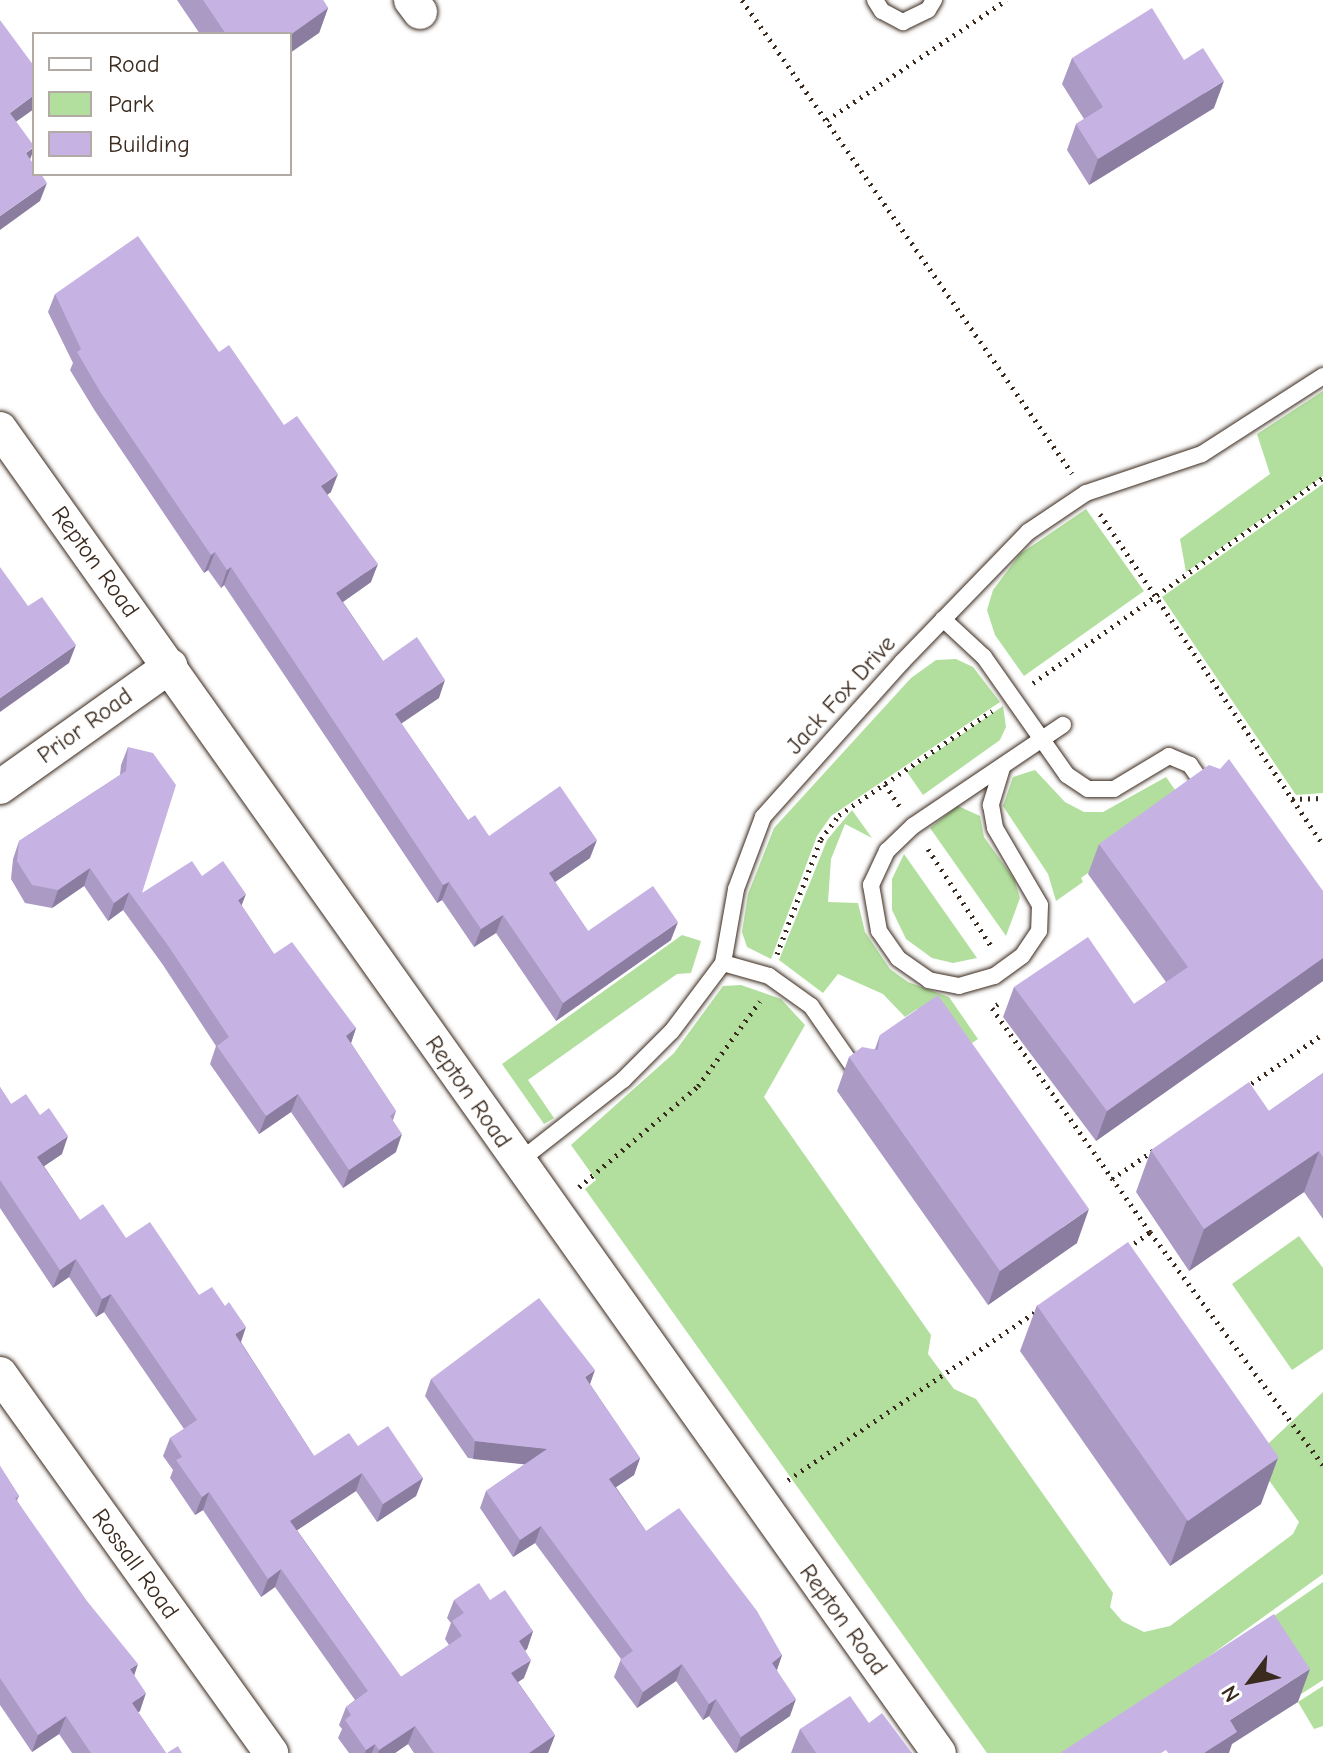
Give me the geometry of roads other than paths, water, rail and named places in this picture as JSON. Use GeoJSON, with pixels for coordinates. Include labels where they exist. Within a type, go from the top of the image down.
{"type":"FeatureCollection","features":[{"type":"Feature","properties":{"kind":"street","name":"Repton Road"},"geometry":{"type":"LineString","coordinates":[[0,429],[170,666],[517,1163],[939,1753]]}},
{"type":"Feature","properties":{"kind":"street","name":"Prior Road"},"geometry":{"type":"LineString","coordinates":[[0,787],[170,666]]}},
{"type":"Feature","properties":{"kind":"street","name":"Rossall Road"},"geometry":{"type":"LineString","coordinates":[[0,1374],[271,1753]]}},
{"type":"Feature","properties":{"kind":"lane"},"geometry":{"type":"LineString","coordinates":[[875,0],[882,11],[903,22],[928,10],[934,0]]}},
{"type":"Feature","properties":{"kind":"lane","name":"Jack Fox Drive"},"geometry":{"type":"LineString","coordinates":[[517,1163],[623,1080],[672,1031],[723,963],[736,889],[763,817],[943,619],[1028,532],[1086,493],[1202,454],[1323,376]]}},
{"type":"Feature","properties":{"kind":"lane"},"geometry":{"type":"LineString","coordinates":[[943,619],[984,657],[1067,775],[1088,789],[1114,789],[1169,756],[1190,765],[1207,789]]}},
{"type":"Feature","properties":{"kind":"lane"},"geometry":{"type":"LineString","coordinates":[[1002,768],[991,805],[995,828],[1040,905],[1039,931],[1022,956],[1006,968],[959,986],[929,980],[898,958],[879,931],[871,885],[887,851],[913,826],[1063,725]]}},
{"type":"Feature","properties":{"kind":"lane"},"geometry":{"type":"LineString","coordinates":[[723,963],[769,976],[811,1006],[859,1075]]}}]}
